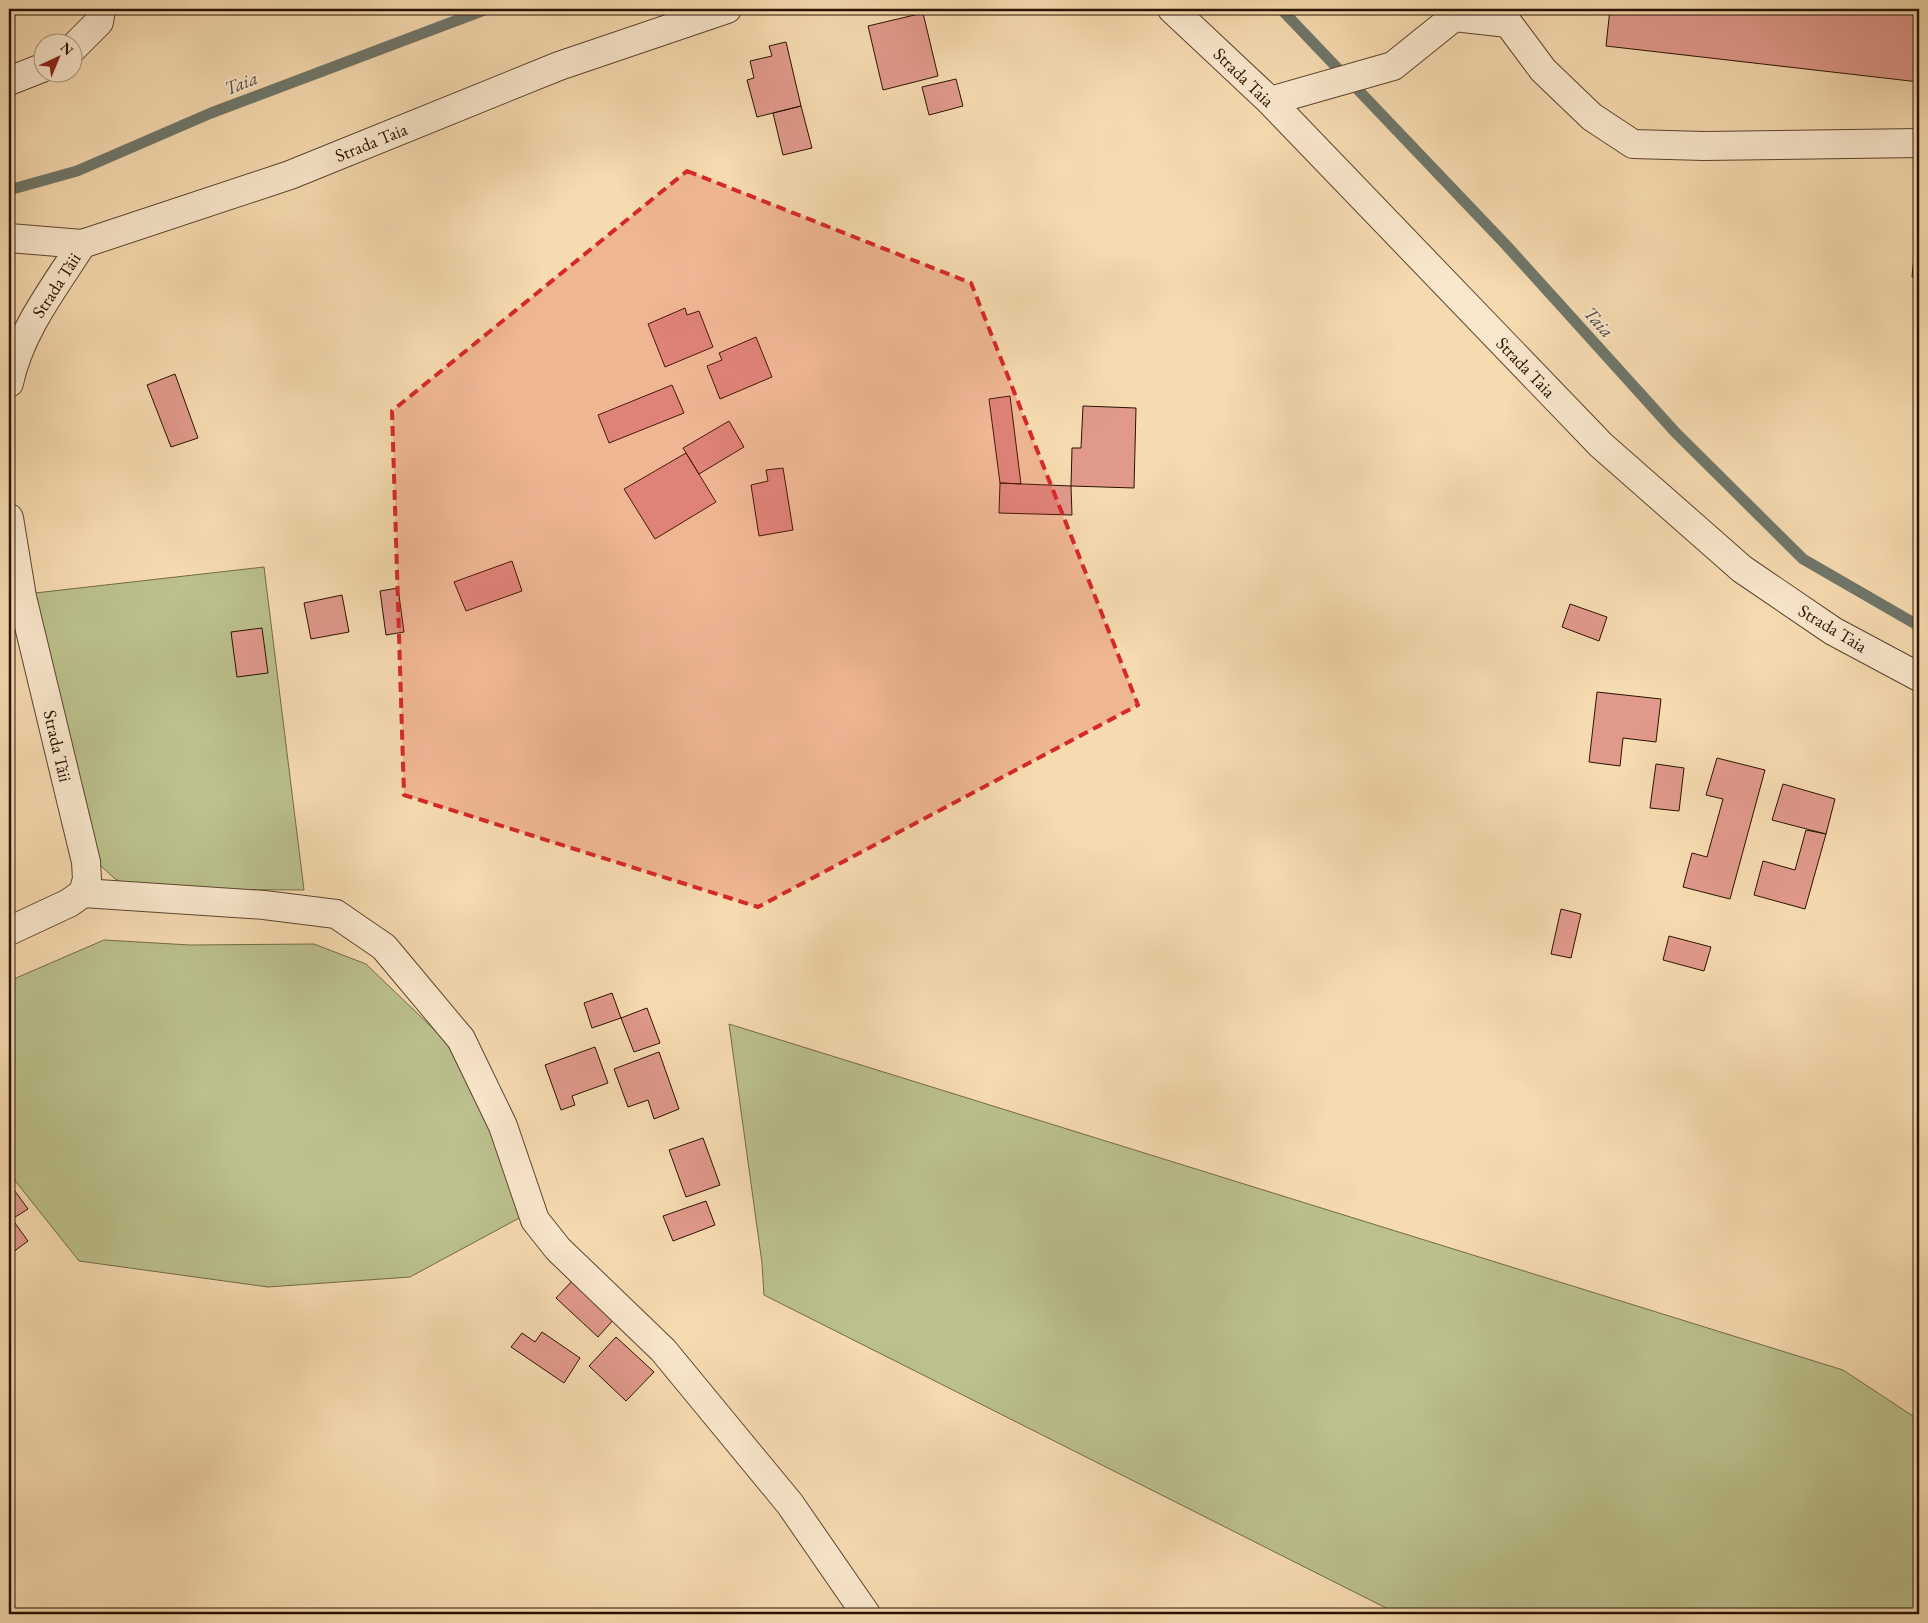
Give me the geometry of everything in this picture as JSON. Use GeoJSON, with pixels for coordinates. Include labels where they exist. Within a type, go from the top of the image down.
{"type":"FeatureCollection","features":[{"type":"Feature","properties":{"kind":"street"},"geometry":{"type":"LineString","coordinates":[[82,39],[99,22],[101,9]]}},
{"type":"Feature","properties":{"kind":"street","name":"Strada Taia"},"geometry":{"type":"LineString","coordinates":[[9,238],[82,244],[290,175],[559,66],[727,9]]}},
{"type":"Feature","properties":{"kind":"street","name":"Strada Taia"},"geometry":{"type":"LineString","coordinates":[[1172,9],[1270,101],[1601,445],[1742,569],[1833,631],[1919,677]]}},
{"type":"Feature","properties":{"kind":"street"},"geometry":{"type":"LineString","coordinates":[[1270,101],[1393,66],[1454,18],[1508,23],[1543,70],[1578,104],[1592,117],[1633,144],[1704,146],[1919,142]]}},
{"type":"Feature","properties":{"kind":"street"},"geometry":{"type":"LineString","coordinates":[[9,81],[32,72]]}},
{"type":"Feature","properties":{"kind":"street","name":"Strada Tăii"},"geometry":{"type":"LineString","coordinates":[[9,383],[12,368],[26,331],[82,244]]}},
{"type":"Feature","properties":{"kind":"street","name":"Strada Tăii"},"geometry":{"type":"LineString","coordinates":[[9,518],[22,597],[86,862],[87,879],[83,893]]}},
{"type":"Feature","properties":{"kind":"street"},"geometry":{"type":"LineString","coordinates":[[9,931],[69,903],[83,893],[264,905],[336,914],[384,948],[461,1040],[503,1126],[535,1220],[558,1249],[663,1350],[790,1504],[866,1614]]}},
{"type":"Feature","properties":{"kind":"highlighted area"},"geometry":{"type":"Polygon","coordinates":[[[687,171],[971,283],[1138,705],[758,907],[404,795],[392,411],[687,171]]]}},
{"type":"Feature","properties":{"kind":"green space"},"geometry":{"type":"Polygon","coordinates":[[[264,567],[304,890],[138,889],[115,879],[100,865],[78,828],[35,593],[264,567]]]}},
{"type":"Feature","properties":{"kind":"green space"},"geometry":{"type":"Polygon","coordinates":[[[104,940],[190,945],[314,944],[366,964],[445,1040],[504,1153],[523,1216],[410,1277],[268,1287],[79,1261],[9,1173],[9,981],[104,940]]]}},
{"type":"Feature","properties":{"kind":"green space"},"geometry":{"type":"Polygon","coordinates":[[[729,1024],[1843,1370],[1919,1420],[1919,1614],[1398,1614],[764,1295],[762,1263],[729,1024]]]}},
{"type":"Feature","properties":{"kind":"building"},"geometry":{"type":"Polygon","coordinates":[[[1610,9],[1919,9],[1919,82],[1606,46],[1610,9]]]}},
{"type":"Feature","properties":{"kind":"building"},"geometry":{"type":"Polygon","coordinates":[[[923,13],[938,76],[883,90],[868,26],[923,13]]]}},
{"type":"Feature","properties":{"kind":"building"},"geometry":{"type":"Polygon","coordinates":[[[786,42],[801,106],[757,117],[747,80],[754,78],[750,61],[772,56],[769,46],[786,42]]]}},
{"type":"Feature","properties":{"kind":"building"},"geometry":{"type":"Polygon","coordinates":[[[956,79],[963,106],[929,115],[922,87],[956,79]]]}},
{"type":"Feature","properties":{"kind":"building"},"geometry":{"type":"Polygon","coordinates":[[[801,106],[812,148],[783,155],[773,113],[801,106]]]}},
{"type":"Feature","properties":{"kind":"building"},"geometry":{"type":"Polygon","coordinates":[[[1919,205],[1919,278],[1912,277],[1919,205]]]}},
{"type":"Feature","properties":{"kind":"building"},"geometry":{"type":"Polygon","coordinates":[[[685,308],[687,315],[699,311],[713,347],[665,367],[648,324],[685,308]]]}},
{"type":"Feature","properties":{"kind":"building"},"geometry":{"type":"Polygon","coordinates":[[[756,337],[772,377],[720,399],[707,366],[722,360],[719,353],[756,337]]]}},
{"type":"Feature","properties":{"kind":"building"},"geometry":{"type":"Polygon","coordinates":[[[175,374],[198,438],[171,447],[147,385],[175,374]]]}},
{"type":"Feature","properties":{"kind":"building"},"geometry":{"type":"Polygon","coordinates":[[[672,385],[684,413],[609,443],[598,415],[672,385]]]}},
{"type":"Feature","properties":{"kind":"building"},"geometry":{"type":"Polygon","coordinates":[[[1010,396],[1021,484],[1000,483],[989,399],[1010,396]]]}},
{"type":"Feature","properties":{"kind":"building"},"geometry":{"type":"Polygon","coordinates":[[[1083,406],[1136,408],[1134,488],[1071,486],[1072,448],[1081,448],[1083,406]]]}},
{"type":"Feature","properties":{"kind":"building"},"geometry":{"type":"Polygon","coordinates":[[[729,421],[744,447],[699,474],[683,448],[729,421]]]}},
{"type":"Feature","properties":{"kind":"building"},"geometry":{"type":"Polygon","coordinates":[[[686,453],[716,502],[655,539],[624,489],[686,453]]]}},
{"type":"Feature","properties":{"kind":"building"},"geometry":{"type":"Polygon","coordinates":[[[783,468],[793,530],[759,536],[751,485],[768,481],[766,470],[783,468]]]}},
{"type":"Feature","properties":{"kind":"building"},"geometry":{"type":"Polygon","coordinates":[[[1000,483],[1071,486],[1072,515],[999,513],[1000,483]]]}},
{"type":"Feature","properties":{"kind":"building"},"geometry":{"type":"Polygon","coordinates":[[[512,561],[522,591],[466,611],[454,582],[512,561]]]}},
{"type":"Feature","properties":{"kind":"building"},"geometry":{"type":"Polygon","coordinates":[[[398,588],[404,632],[386,635],[380,591],[398,588]]]}},
{"type":"Feature","properties":{"kind":"building"},"geometry":{"type":"Polygon","coordinates":[[[342,595],[349,632],[311,639],[304,603],[342,595]]]}},
{"type":"Feature","properties":{"kind":"building"},"geometry":{"type":"Polygon","coordinates":[[[1570,604],[1607,617],[1599,641],[1562,627],[1570,604]]]}},
{"type":"Feature","properties":{"kind":"building"},"geometry":{"type":"Polygon","coordinates":[[[262,628],[268,673],[237,677],[231,632],[262,628]]]}},
{"type":"Feature","properties":{"kind":"building"},"geometry":{"type":"Polygon","coordinates":[[[1597,692],[1661,699],[1656,742],[1623,738],[1620,766],[1589,762],[1597,692]]]}},
{"type":"Feature","properties":{"kind":"building"},"geometry":{"type":"Polygon","coordinates":[[[1717,758],[1765,770],[1730,899],[1683,887],[1692,853],[1707,857],[1723,799],[1706,795],[1717,758]]]}},
{"type":"Feature","properties":{"kind":"building"},"geometry":{"type":"Polygon","coordinates":[[[1656,764],[1684,768],[1679,811],[1650,808],[1656,764]]]}},
{"type":"Feature","properties":{"kind":"building"},"geometry":{"type":"Polygon","coordinates":[[[1783,784],[1835,799],[1826,834],[1772,820],[1783,784]]]}},
{"type":"Feature","properties":{"kind":"building"},"geometry":{"type":"Polygon","coordinates":[[[1806,830],[1826,834],[1805,909],[1754,895],[1763,861],[1795,870],[1806,830]]]}},
{"type":"Feature","properties":{"kind":"building"},"geometry":{"type":"Polygon","coordinates":[[[1561,909],[1581,914],[1571,958],[1551,954],[1561,909]]]}},
{"type":"Feature","properties":{"kind":"building"},"geometry":{"type":"Polygon","coordinates":[[[1669,936],[1711,947],[1704,971],[1663,960],[1669,936]]]}},
{"type":"Feature","properties":{"kind":"building"},"geometry":{"type":"Polygon","coordinates":[[[612,993],[621,1018],[592,1028],[584,1003],[612,993]]]}},
{"type":"Feature","properties":{"kind":"building"},"geometry":{"type":"Polygon","coordinates":[[[647,1008],[660,1043],[634,1052],[621,1018],[647,1008]]]}},
{"type":"Feature","properties":{"kind":"building"},"geometry":{"type":"Polygon","coordinates":[[[595,1047],[608,1083],[572,1096],[575,1105],[561,1110],[545,1065],[595,1047]]]}},
{"type":"Feature","properties":{"kind":"building"},"geometry":{"type":"Polygon","coordinates":[[[659,1052],[679,1109],[654,1119],[648,1100],[628,1107],[614,1069],[659,1052]]]}},
{"type":"Feature","properties":{"kind":"building"},"geometry":{"type":"Polygon","coordinates":[[[703,1138],[720,1185],[686,1197],[669,1150],[703,1138]]]}},
{"type":"Feature","properties":{"kind":"building"},"geometry":{"type":"Polygon","coordinates":[[[9,1183],[28,1209],[12,1219],[28,1241],[9,1255],[9,1183]]]}},
{"type":"Feature","properties":{"kind":"building"},"geometry":{"type":"Polygon","coordinates":[[[706,1201],[715,1225],[673,1241],[663,1216],[706,1201]]]}},
{"type":"Feature","properties":{"kind":"building"},"geometry":{"type":"Polygon","coordinates":[[[574,1279],[615,1318],[598,1337],[556,1298],[574,1279]]]}},
{"type":"Feature","properties":{"kind":"building"},"geometry":{"type":"Polygon","coordinates":[[[542,1332],[580,1358],[564,1383],[511,1347],[522,1333],[535,1342],[542,1332]]]}},
{"type":"Feature","properties":{"kind":"building"},"geometry":{"type":"Polygon","coordinates":[[[616,1337],[654,1372],[626,1401],[589,1366],[616,1337]]]}},
{"type":"Feature","properties":{"kind":"waterway","name":"Taia"},"geometry":{"type":"LineString","coordinates":[[9,190],[77,171],[211,113],[487,9]]}},
{"type":"Feature","properties":{"kind":"waterway","name":"Taia"},"geometry":{"type":"LineString","coordinates":[[1281,9],[1506,245],[1676,433],[1803,559],[1919,626]]}}]}
